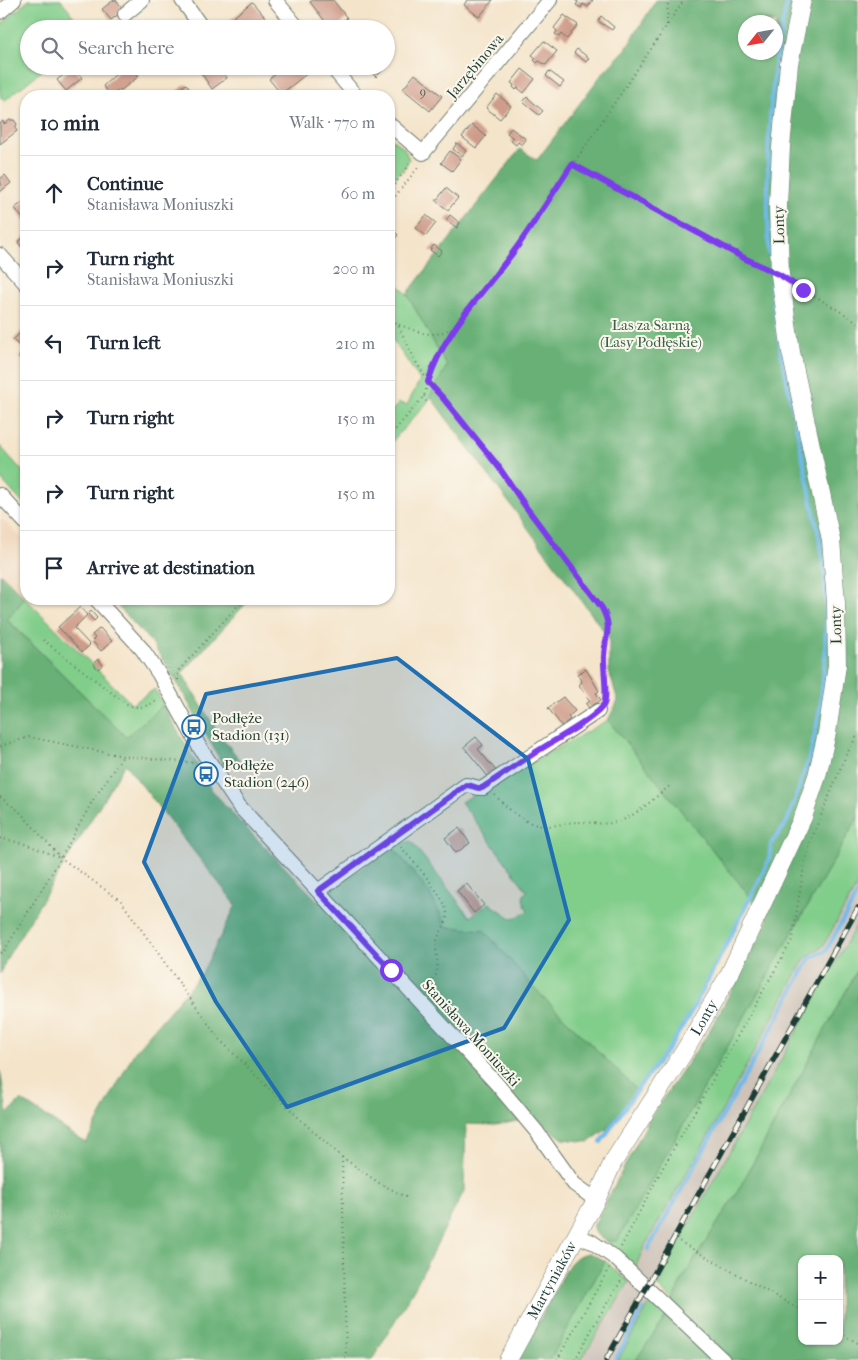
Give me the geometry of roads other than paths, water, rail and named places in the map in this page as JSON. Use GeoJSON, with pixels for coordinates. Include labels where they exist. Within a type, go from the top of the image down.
{"type":"FeatureCollection","features":[{"type":"Feature","properties":{"kind":"main road","name":"Lonty"},"geometry":{"type":"LineString","coordinates":[[596,1200],[613,1162],[684,1052],[732,968],[803,817],[817,776],[834,696],[837,664],[836,603],[830,540],[791,352],[780,275],[778,206],[781,147],[789,64],[802,0]]}},
{"type":"Feature","properties":{"kind":"main road","name":"Martyniaków"},"geometry":{"type":"LineString","coordinates":[[508,1360],[596,1200]]}},
{"type":"Feature","properties":{"kind":"street"},"geometry":{"type":"LineString","coordinates":[[0,12],[14,0]]}},
{"type":"Feature","properties":{"kind":"street"},"geometry":{"type":"LineString","coordinates":[[125,14],[142,0]]}},
{"type":"Feature","properties":{"kind":"street"},"geometry":{"type":"LineString","coordinates":[[182,0],[196,20]]}},
{"type":"Feature","properties":{"kind":"street"},"geometry":{"type":"LineString","coordinates":[[275,0],[292,20]]}},
{"type":"Feature","properties":{"kind":"street","name":"Jarzębinowa"},"geometry":{"type":"LineString","coordinates":[[395,129],[420,150],[549,0]]}},
{"type":"Feature","properties":{"kind":"street"},"geometry":{"type":"LineString","coordinates":[[338,75],[351,90]]}},
{"type":"Feature","properties":{"kind":"street"},"geometry":{"type":"LineString","coordinates":[[0,254],[20,277]]}},
{"type":"Feature","properties":{"kind":"street"},"geometry":{"type":"LineString","coordinates":[[0,494],[20,516]]}},
{"type":"Feature","properties":{"kind":"street","name":"Stanisława Moniuszki"},"geometry":{"type":"LineString","coordinates":[[102,605],[142,649],[159,674],[174,688],[200,748],[229,793],[502,1090],[537,1132],[574,1184],[596,1200]]}},
{"type":"Feature","properties":{"kind":"street"},"geometry":{"type":"LineString","coordinates":[[318,891],[466,785],[471,785],[477,789],[482,788],[598,711]]}},
{"type":"Feature","properties":{"kind":"street"},"geometry":{"type":"LineString","coordinates":[[576,1235],[592,1242],[615,1258],[723,1360]]}},
{"type":"Feature","properties":{"kind":"waterway"},"geometry":{"type":"LineString","coordinates":[[769,254],[769,126],[776,63],[788,0]]}},
{"type":"Feature","properties":{"kind":"waterway"},"geometry":{"type":"LineString","coordinates":[[601,1142],[670,1047],[693,1009],[751,897],[769,859],[771,844],[786,824],[794,803],[811,752],[820,709],[825,658],[826,608],[824,561],[781,352],[771,284]]}},
{"type":"Feature","properties":{"kind":"waterway"},"geometry":{"type":"LineString","coordinates":[[648,1249],[810,958],[826,951],[858,893]]}},
{"type":"Feature","properties":{"kind":"waterway"},"geometry":{"type":"LineString","coordinates":[[615,1360],[643,1309]]}},
{"type":"Feature","properties":{"kind":"railway"},"geometry":{"type":"LineString","coordinates":[[606,1360],[858,908]]}},
{"type":"Feature","properties":{"kind":"place","name":"Podłęże Stadion (131)"},"geometry":{"type":"Point","coordinates":[194,727]}},
{"type":"Feature","properties":{"kind":"place","name":"Podłęże Stadion (246)"},"geometry":{"type":"Point","coordinates":[206,774]}},
{"type":"Feature","properties":{"kind":"park label","name":"Las za Sarną (Lasy Podłęskie)"},"geometry":{"type":"Point","coordinates":[651,334]}}]}
